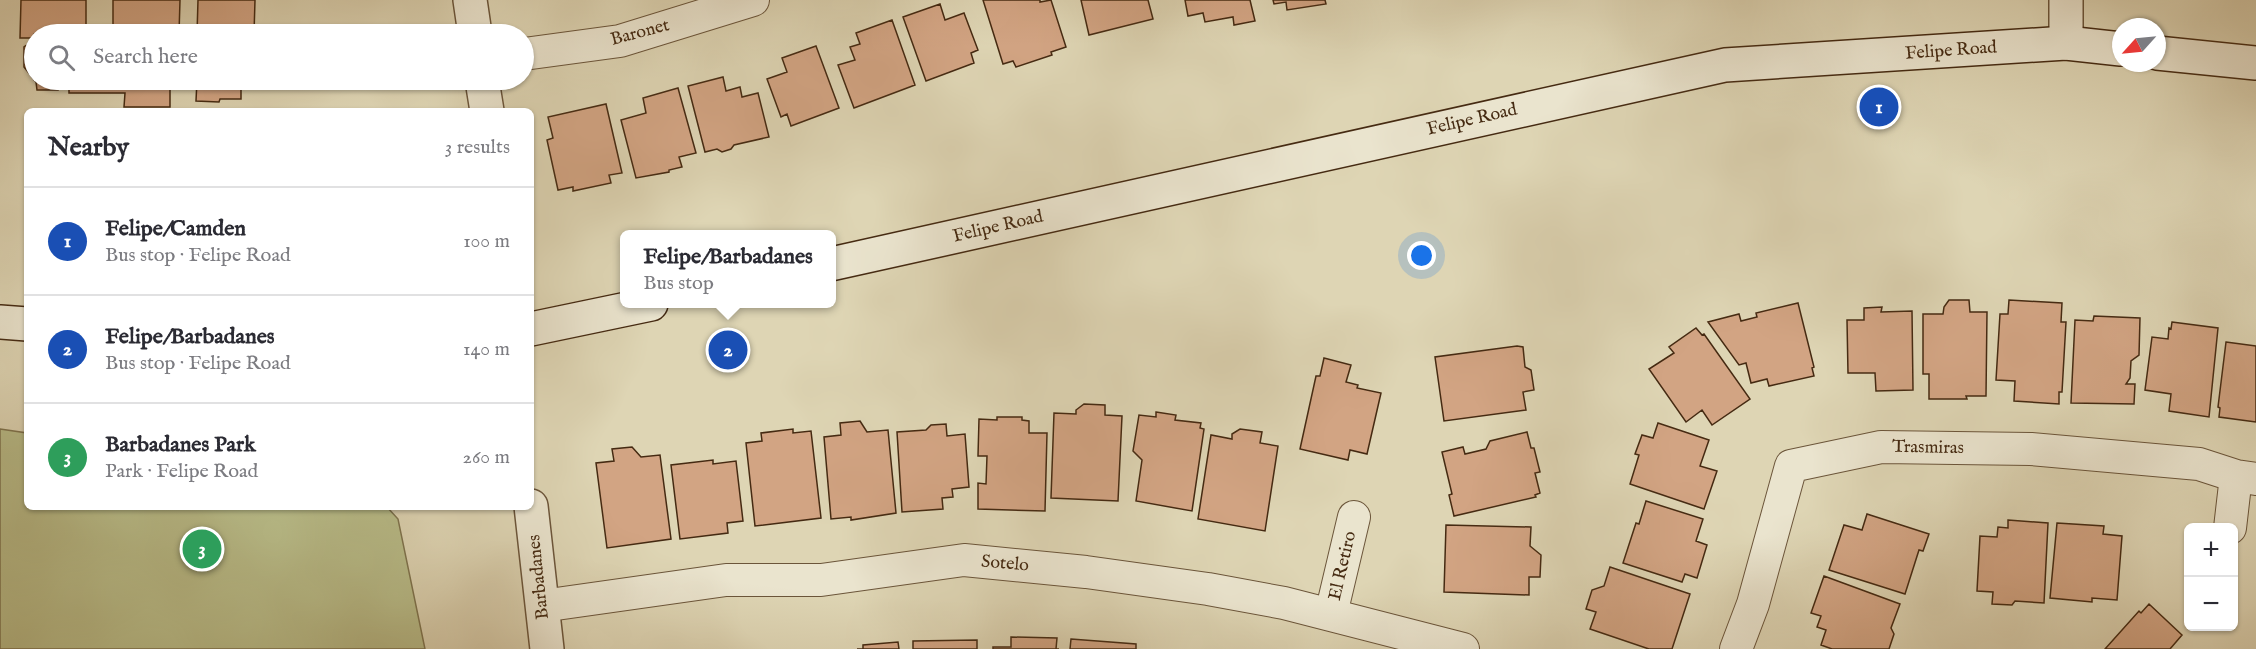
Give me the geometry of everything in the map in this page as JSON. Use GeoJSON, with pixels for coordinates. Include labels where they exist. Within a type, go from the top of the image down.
{"type":"FeatureCollection","features":[{"type":"Feature","properties":{"kind":"main road"},"geometry":{"type":"LineString","coordinates":[[470,0],[474,24]]}},
{"type":"Feature","properties":{"kind":"main road"},"geometry":{"type":"LineString","coordinates":[[2066,0],[2066,44]]}},
{"type":"Feature","properties":{"kind":"main road","name":"Felipe Road"},"geometry":{"type":"LineString","coordinates":[[836,263],[1725,65],[2066,44],[2112,48]]}},
{"type":"Feature","properties":{"kind":"main road"},"geometry":{"type":"LineString","coordinates":[[2166,54],[2256,63]]}},
{"type":"Feature","properties":{"kind":"main road"},"geometry":{"type":"LineString","coordinates":[[484,90],[487,108]]}},
{"type":"Feature","properties":{"kind":"main road"},"geometry":{"type":"LineString","coordinates":[[534,328],[628,308]]}},
{"type":"Feature","properties":{"kind":"main road"},"geometry":{"type":"LineString","coordinates":[[0,322],[24,324]]}},
{"type":"Feature","properties":{"kind":"main road","name":"Barbadanes"},"geometry":{"type":"LineString","coordinates":[[531,510],[547,649]]}},
{"type":"Feature","properties":{"kind":"street","name":"Baronet"},"geometry":{"type":"LineString","coordinates":[[534,53],[621,41],[753,0]]}},
{"type":"Feature","properties":{"kind":"street","name":"Trasmiras"},"geometry":{"type":"LineString","coordinates":[[1736,649],[1753,604],[1791,466],[1881,447],[2019,449],[2199,464],[2246,477]]}},
{"type":"Feature","properties":{"kind":"street"},"geometry":{"type":"LineString","coordinates":[[2232,523],[2246,477]]}},
{"type":"Feature","properties":{"kind":"street","name":"El Retiro"},"geometry":{"type":"LineString","coordinates":[[1331,614],[1354,517]]}},
{"type":"Feature","properties":{"kind":"street","name":"Sotelo"},"geometry":{"type":"LineString","coordinates":[[542,606],[726,580],[821,580],[964,560],[1086,572],[1208,589],[1331,614],[1463,649]]}},
{"type":"Feature","properties":{"kind":"green space"},"geometry":{"type":"Polygon","coordinates":[[[0,429],[24,433],[24,510],[390,510],[398,519],[425,649],[0,649],[0,429]]]}},
{"type":"Feature","properties":{"kind":"building"},"geometry":{"type":"Polygon","coordinates":[[[21,0],[86,0],[86,24],[24,24],[24,38],[20,38],[21,0]]]}},
{"type":"Feature","properties":{"kind":"building"},"geometry":{"type":"Polygon","coordinates":[[[113,0],[180,0],[179,24],[113,24],[113,0]]]}},
{"type":"Feature","properties":{"kind":"building"},"geometry":{"type":"Polygon","coordinates":[[[198,0],[255,0],[254,24],[197,24],[198,0]]]}},
{"type":"Feature","properties":{"kind":"building"},"geometry":{"type":"Polygon","coordinates":[[[983,0],[1040,0],[1040,2],[1051,0],[1066,47],[1051,52],[1052,55],[1016,67],[1013,61],[1003,64],[983,0]]]}},
{"type":"Feature","properties":{"kind":"building"},"geometry":{"type":"Polygon","coordinates":[[[1081,0],[1148,0],[1153,19],[1089,35],[1081,0]]]}},
{"type":"Feature","properties":{"kind":"building"},"geometry":{"type":"Polygon","coordinates":[[[1185,0],[1250,0],[1255,21],[1234,25],[1233,17],[1205,22],[1203,13],[1188,16],[1185,0]]]}},
{"type":"Feature","properties":{"kind":"building"},"geometry":{"type":"Polygon","coordinates":[[[1273,0],[1325,0],[1326,4],[1287,10],[1286,2],[1274,4],[1273,0]]]}},
{"type":"Feature","properties":{"kind":"building"},"geometry":{"type":"Polygon","coordinates":[[[940,4],[945,20],[964,13],[978,50],[971,53],[974,63],[926,81],[903,17],[940,4]]]}},
{"type":"Feature","properties":{"kind":"building"},"geometry":{"type":"Polygon","coordinates":[[[892,20],[915,85],[854,108],[838,65],[855,60],[850,47],[860,44],[856,33],[892,20]]]}},
{"type":"Feature","properties":{"kind":"building"},"geometry":{"type":"Polygon","coordinates":[[[816,46],[839,108],[791,126],[787,114],[781,117],[767,79],[787,72],[782,58],[816,46]]]}},
{"type":"Feature","properties":{"kind":"building"},"geometry":{"type":"Polygon","coordinates":[[[723,77],[726,91],[740,87],[742,97],[758,93],[769,137],[734,145],[731,149],[722,152],[717,149],[705,152],[688,86],[723,77]]]}},
{"type":"Feature","properties":{"kind":"building"},"geometry":{"type":"Polygon","coordinates":[[[678,88],[696,153],[679,157],[682,167],[669,170],[669,172],[636,178],[621,120],[646,113],[643,98],[678,88]]]}},
{"type":"Feature","properties":{"kind":"building"},"geometry":{"type":"Polygon","coordinates":[[[69,90],[170,90],[170,107],[124,107],[125,93],[69,93],[69,90]]]}},
{"type":"Feature","properties":{"kind":"building"},"geometry":{"type":"Polygon","coordinates":[[[197,90],[241,90],[241,99],[220,99],[219,102],[196,101],[197,90]]]}},
{"type":"Feature","properties":{"kind":"building"},"geometry":{"type":"Polygon","coordinates":[[[606,104],[622,173],[609,175],[611,183],[573,191],[573,187],[558,190],[547,140],[553,138],[548,117],[606,104]]]}},
{"type":"Feature","properties":{"kind":"building"},"geometry":{"type":"Polygon","coordinates":[[[1949,300],[1969,300],[1970,312],[1987,312],[1986,396],[1966,396],[1967,399],[1929,399],[1929,374],[1923,374],[1923,314],[1943,314],[1944,307],[1949,300]]]}},
{"type":"Feature","properties":{"kind":"building"},"geometry":{"type":"Polygon","coordinates":[[[2009,300],[2062,303],[2061,322],[2066,322],[2062,392],[2059,392],[2059,404],[2014,401],[2015,381],[1996,380],[2000,314],[2008,314],[2009,300]]]}},
{"type":"Feature","properties":{"kind":"building"},"geometry":{"type":"Polygon","coordinates":[[[1798,303],[1814,367],[1812,368],[1814,376],[1769,386],[1767,379],[1751,383],[1746,363],[1739,365],[1708,322],[1739,314],[1741,321],[1757,317],[1756,313],[1798,303]]]}},
{"type":"Feature","properties":{"kind":"building"},"geometry":{"type":"Polygon","coordinates":[[[1882,307],[1881,312],[1912,311],[1913,390],[1876,391],[1875,373],[1848,373],[1847,320],[1864,320],[1864,308],[1882,307]]]}},
{"type":"Feature","properties":{"kind":"building"},"geometry":{"type":"Polygon","coordinates":[[[2094,316],[2140,318],[2139,355],[2131,361],[2130,378],[2126,384],[2135,384],[2134,404],[2071,403],[2075,320],[2093,321],[2094,316]]]}},
{"type":"Feature","properties":{"kind":"building"},"geometry":{"type":"Polygon","coordinates":[[[2172,322],[2218,328],[2209,417],[2169,411],[2171,394],[2145,390],[2152,337],[2168,339],[2172,322]]]}},
{"type":"Feature","properties":{"kind":"building"},"geometry":{"type":"Polygon","coordinates":[[[1696,328],[1702,335],[1704,334],[1750,399],[1712,425],[1702,410],[1686,422],[1649,369],[1674,353],[1669,347],[1696,328]]]}},
{"type":"Feature","properties":{"kind":"building"},"geometry":{"type":"Polygon","coordinates":[[[2226,342],[2256,346],[2256,422],[2219,417],[2220,408],[2218,407],[2226,342]]]}},
{"type":"Feature","properties":{"kind":"building"},"geometry":{"type":"Polygon","coordinates":[[[1523,347],[1525,367],[1531,370],[1534,390],[1523,392],[1526,410],[1444,421],[1435,357],[1523,347]]]}},
{"type":"Feature","properties":{"kind":"building"},"geometry":{"type":"Polygon","coordinates":[[[1324,358],[1351,365],[1346,382],[1358,385],[1357,388],[1381,393],[1367,454],[1350,450],[1348,460],[1300,449],[1316,376],[1320,376],[1324,358]]]}},
{"type":"Feature","properties":{"kind":"building"},"geometry":{"type":"Polygon","coordinates":[[[1084,404],[1105,405],[1105,415],[1122,416],[1118,501],[1051,498],[1054,413],[1076,414],[1076,410],[1084,404]]]}},
{"type":"Feature","properties":{"kind":"building"},"geometry":{"type":"Polygon","coordinates":[[[1156,412],[1176,415],[1175,420],[1201,423],[1200,428],[1204,429],[1192,511],[1136,501],[1142,460],[1133,451],[1139,415],[1156,417],[1156,412]]]}},
{"type":"Feature","properties":{"kind":"building"},"geometry":{"type":"Polygon","coordinates":[[[997,417],[1022,417],[1022,420],[1029,421],[1029,433],[1047,433],[1045,511],[978,509],[978,483],[986,484],[987,456],[978,456],[979,419],[997,420],[997,417]]]}},
{"type":"Feature","properties":{"kind":"building"},"geometry":{"type":"Polygon","coordinates":[[[860,421],[867,432],[888,430],[896,513],[851,520],[851,517],[831,519],[824,437],[841,435],[840,423],[860,421]]]}},
{"type":"Feature","properties":{"kind":"building"},"geometry":{"type":"Polygon","coordinates":[[[1658,423],[1709,440],[1700,466],[1717,471],[1704,509],[1630,484],[1639,455],[1635,454],[1642,435],[1653,438],[1658,423]]]}},
{"type":"Feature","properties":{"kind":"building"},"geometry":{"type":"Polygon","coordinates":[[[946,424],[947,436],[965,434],[969,487],[952,489],[953,497],[942,498],[943,509],[902,512],[897,432],[926,430],[931,425],[946,424]]]}},
{"type":"Feature","properties":{"kind":"building"},"geometry":{"type":"Polygon","coordinates":[[[793,429],[793,433],[811,431],[821,518],[755,526],[746,443],[762,441],[761,433],[793,429]]]}},
{"type":"Feature","properties":{"kind":"building"},"geometry":{"type":"Polygon","coordinates":[[[1240,429],[1262,432],[1260,443],[1278,446],[1265,531],[1198,519],[1211,435],[1232,439],[1232,434],[1240,429]]]}},
{"type":"Feature","properties":{"kind":"building"},"geometry":{"type":"Polygon","coordinates":[[[1527,432],[1540,472],[1535,473],[1540,493],[1535,495],[1536,497],[1454,516],[1449,495],[1452,494],[1442,452],[1463,447],[1465,454],[1486,449],[1490,441],[1527,432]]]}},
{"type":"Feature","properties":{"kind":"building"},"geometry":{"type":"Polygon","coordinates":[[[632,447],[641,457],[660,455],[671,539],[607,548],[596,463],[614,461],[612,449],[632,447]]]}},
{"type":"Feature","properties":{"kind":"building"},"geometry":{"type":"Polygon","coordinates":[[[713,460],[713,464],[736,461],[743,521],[727,523],[728,533],[680,539],[671,465],[713,460]]]}},
{"type":"Feature","properties":{"kind":"building"},"geometry":{"type":"Polygon","coordinates":[[[1646,501],[1703,519],[1696,541],[1707,545],[1697,578],[1685,574],[1682,582],[1623,563],[1646,501]]]}},
{"type":"Feature","properties":{"kind":"building"},"geometry":{"type":"Polygon","coordinates":[[[1867,514],[1929,534],[1923,551],[1919,550],[1905,594],[1829,570],[1844,525],[1862,530],[1867,514]]]}},
{"type":"Feature","properties":{"kind":"building"},"geometry":{"type":"Polygon","coordinates":[[[2008,520],[2048,523],[2044,603],[2015,601],[2012,605],[1992,604],[1993,592],[1977,591],[1980,536],[1997,537],[1998,527],[2008,528],[2008,520]]]}},
{"type":"Feature","properties":{"kind":"building"},"geometry":{"type":"Polygon","coordinates":[[[2057,523],[2104,526],[2103,534],[2122,536],[2117,600],[2092,598],[2092,602],[2050,598],[2057,523]]]}},
{"type":"Feature","properties":{"kind":"building"},"geometry":{"type":"Polygon","coordinates":[[[1446,525],[1531,527],[1530,546],[1541,555],[1540,577],[1529,577],[1529,595],[1444,592],[1446,525]]]}},
{"type":"Feature","properties":{"kind":"building"},"geometry":{"type":"Polygon","coordinates":[[[1610,567],[1690,594],[1672,649],[1649,649],[1590,629],[1596,612],[1586,609],[1592,590],[1604,586],[1610,567]]]}},
{"type":"Feature","properties":{"kind":"building"},"geometry":{"type":"Polygon","coordinates":[[[1824,576],[1900,604],[1891,628],[1894,634],[1889,649],[1832,649],[1821,645],[1826,630],[1817,627],[1821,616],[1811,613],[1824,576]]]}},
{"type":"Feature","properties":{"kind":"building"},"geometry":{"type":"Polygon","coordinates":[[[2149,604],[2182,635],[2170,649],[2105,649],[2139,611],[2141,613],[2149,604]]]}},
{"type":"Feature","properties":{"kind":"building"},"geometry":{"type":"Polygon","coordinates":[[[1011,637],[1057,638],[1056,649],[993,649],[993,647],[1011,647],[1011,637]]]}},
{"type":"Feature","properties":{"kind":"building"},"geometry":{"type":"Polygon","coordinates":[[[1071,639],[1136,644],[1136,649],[1070,649],[1071,639]]]}},
{"type":"Feature","properties":{"kind":"building"},"geometry":{"type":"Polygon","coordinates":[[[977,640],[977,649],[913,649],[913,641],[977,640]]]}},
{"type":"Feature","properties":{"kind":"building"},"geometry":{"type":"Polygon","coordinates":[[[898,642],[899,649],[863,649],[863,645],[898,642]]]}},
{"type":"Feature","properties":{"kind":"place","name":"Felipe/Camden"},"geometry":{"type":"Point","coordinates":[1879,107]}},
{"type":"Feature","properties":{"kind":"place","name":"Felipe/Barbadanes"},"geometry":{"type":"Point","coordinates":[728,350]}},
{"type":"Feature","properties":{"kind":"place","name":"Barbadanes Park"},"geometry":{"type":"Point","coordinates":[202,549]}}]}
